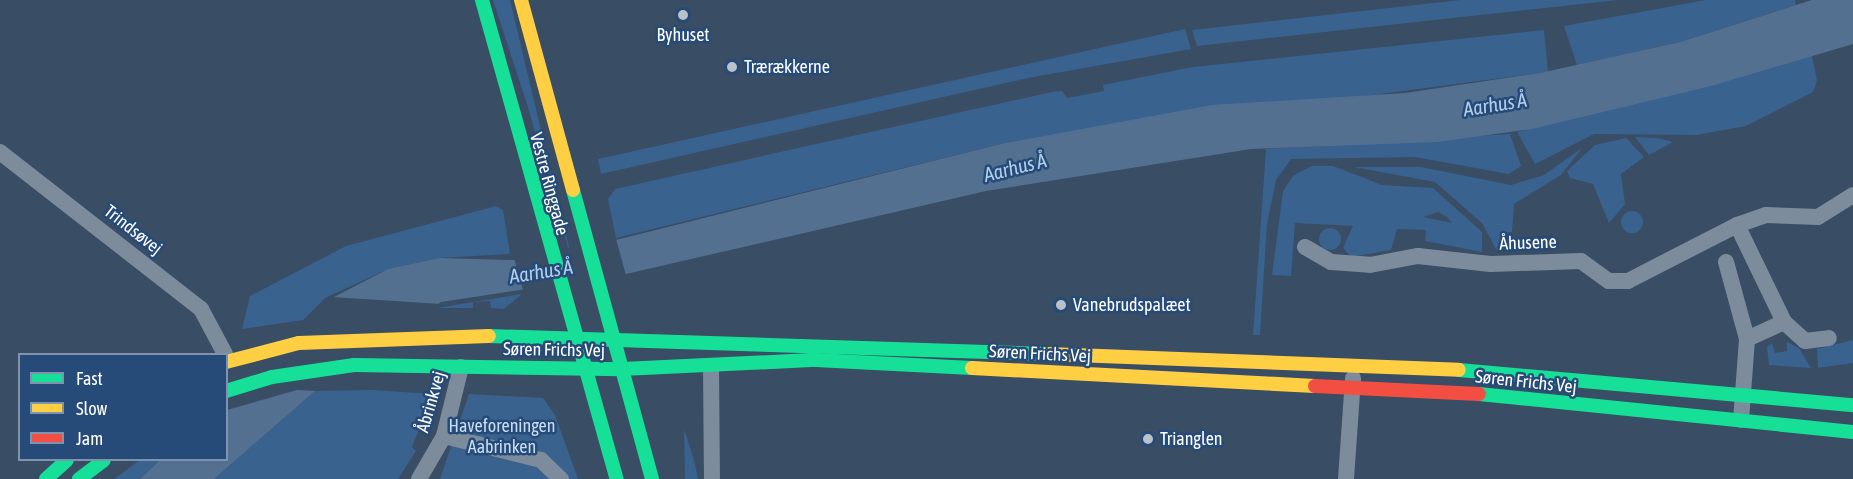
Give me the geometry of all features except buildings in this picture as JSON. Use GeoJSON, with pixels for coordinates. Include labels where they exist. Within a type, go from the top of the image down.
{"type":"FeatureCollection","features":[{"type":"Feature","properties":{"kind":"street","name":"Vestre Ringgade"},"geometry":{"type":"LineString","coordinates":[[482,0],[559,288],[617,479]]}},
{"type":"Feature","properties":{"kind":"street","name":"Vestre Ringgade"},"geometry":{"type":"LineString","coordinates":[[521,0],[585,245],[652,479]]}},
{"type":"Feature","properties":{"kind":"street","name":"Trindsøvej"},"geometry":{"type":"LineString","coordinates":[[0,152],[201,309],[223,353]]}},
{"type":"Feature","properties":{"kind":"street","name":"Åhusene"},"geometry":{"type":"LineString","coordinates":[[1305,247],[1331,262],[1370,265],[1418,256],[1491,264],[1581,261],[1609,281],[1629,281],[1737,225],[1766,215],[1818,218],[1853,195]]}},
{"type":"Feature","properties":{"kind":"street"},"geometry":{"type":"LineString","coordinates":[[1737,225],[1784,322],[1805,341],[1829,338]]}},
{"type":"Feature","properties":{"kind":"street"},"geometry":{"type":"LineString","coordinates":[[1726,262],[1747,339],[1745,393],[1741,420]]}},
{"type":"Feature","properties":{"kind":"street"},"geometry":{"type":"LineString","coordinates":[[1747,339],[1784,322]]}},
{"type":"Feature","properties":{"kind":"street","name":"Søren Frichs Vej"},"geometry":{"type":"LineString","coordinates":[[228,359],[279,347],[392,338],[574,336],[613,340],[1497,371],[1853,405]]}},
{"type":"Feature","properties":{"kind":"street","name":"Søren Frichs Vej"},"geometry":{"type":"LineString","coordinates":[[231,389],[354,365],[622,369],[711,367],[816,360],[1490,395],[1853,432]]}},
{"type":"Feature","properties":{"kind":"street"},"geometry":{"type":"LineString","coordinates":[[1346,479],[1354,366]]}},
{"type":"Feature","properties":{"kind":"street","name":"Åbrinkvej"},"geometry":{"type":"LineString","coordinates":[[419,479],[444,436],[461,367]]}},
{"type":"Feature","properties":{"kind":"street"},"geometry":{"type":"LineString","coordinates":[[711,367],[712,479]]}},
{"type":"Feature","properties":{"kind":"street","name":"Trindsøvej"},"geometry":{"type":"LineString","coordinates":[[228,371],[231,389]]}},
{"type":"Feature","properties":{"kind":"street"},"geometry":{"type":"LineString","coordinates":[[444,436],[541,460],[561,479]]}},
{"type":"Feature","properties":{"kind":"street"},"geometry":{"type":"LineString","coordinates":[[46,479],[65,461]]}},
{"type":"Feature","properties":{"kind":"street"},"geometry":{"type":"LineString","coordinates":[[79,479],[102,461]]}},
{"type":"Feature","properties":{"kind":"green space"},"geometry":{"type":"Polygon","coordinates":[[[493,0],[510,0],[574,268],[527,104],[493,0]]]}},
{"type":"Feature","properties":{"kind":"green space"},"geometry":{"type":"Polygon","coordinates":[[[1460,0],[1618,0],[1197,46],[1192,30],[1460,0]]]}},
{"type":"Feature","properties":{"kind":"green space"},"geometry":{"type":"Polygon","coordinates":[[[1706,0],[1795,0],[1796,5],[1680,42],[1577,65],[1564,26],[1706,0]]]}},
{"type":"Feature","properties":{"kind":"green space"},"geometry":{"type":"Polygon","coordinates":[[[1185,29],[1191,49],[1028,78],[601,174],[598,159],[1185,29]]]}},
{"type":"Feature","properties":{"kind":"green space"},"geometry":{"type":"Polygon","coordinates":[[[1544,30],[1548,72],[1001,144],[616,238],[608,199],[615,189],[1052,92],[1062,91],[1067,98],[1104,91],[1103,85],[1193,67],[1544,30]]]}},
{"type":"Feature","properties":{"kind":"green space"},"geometry":{"type":"Polygon","coordinates":[[[1812,56],[1817,80],[1813,92],[1746,126],[1696,135],[1594,134],[1535,164],[1517,132],[1812,56]]]}},
{"type":"Feature","properties":{"kind":"green space"},"geometry":{"type":"Polygon","coordinates":[[[1510,134],[1521,166],[1509,174],[1415,157],[1291,159],[1276,180],[1267,224],[1260,335],[1253,335],[1266,149],[1510,134]]]}},
{"type":"Feature","properties":{"kind":"green space"},"geometry":{"type":"Polygon","coordinates":[[[1635,137],[1657,138],[1673,142],[1649,155],[1635,137]]]}},
{"type":"Feature","properties":{"kind":"green space"},"geometry":{"type":"Polygon","coordinates":[[[1626,138],[1644,157],[1621,174],[1625,204],[1609,223],[1593,184],[1570,178],[1567,171],[1595,145],[1626,138]]]}},
{"type":"Feature","properties":{"kind":"green space"},"geometry":{"type":"Polygon","coordinates":[[[1582,148],[1561,175],[1514,204],[1512,232],[1502,233],[1502,247],[1497,251],[1482,223],[1435,182],[1354,167],[1421,167],[1511,185],[1544,175],[1582,148]]]}},
{"type":"Feature","properties":{"kind":"green space"},"geometry":{"type":"Polygon","coordinates":[[[1311,166],[1333,166],[1382,185],[1433,188],[1482,232],[1482,252],[1425,241],[1426,230],[1397,229],[1391,250],[1351,257],[1343,248],[1353,226],[1295,223],[1291,276],[1272,275],[1283,191],[1293,176],[1311,166]],[[1438,212],[1423,217],[1452,223],[1438,212]]]}},
{"type":"Feature","properties":{"kind":"green space"},"geometry":{"type":"Polygon","coordinates":[[[496,206],[503,210],[510,254],[439,258],[388,269],[325,298],[303,320],[242,329],[250,296],[346,246],[496,206]]]}},
{"type":"Feature","properties":{"kind":"green space"},"geometry":{"type":"Polygon","coordinates":[[[1632,211],[1642,218],[1643,222],[1636,232],[1632,233],[1622,226],[1621,222],[1628,212],[1632,211]]]}},
{"type":"Feature","properties":{"kind":"green space"},"geometry":{"type":"Polygon","coordinates":[[[1330,228],[1338,231],[1341,239],[1338,247],[1330,250],[1322,247],[1319,239],[1322,231],[1330,228]]]}},
{"type":"Feature","properties":{"kind":"green space"},"geometry":{"type":"Polygon","coordinates":[[[522,294],[504,309],[491,308],[490,301],[474,302],[522,294]]]}},
{"type":"Feature","properties":{"kind":"green space"},"geometry":{"type":"Polygon","coordinates":[[[473,302],[473,308],[437,308],[473,302]]]}},
{"type":"Feature","properties":{"kind":"green space"},"geometry":{"type":"Polygon","coordinates":[[[1853,340],[1853,363],[1818,368],[1817,349],[1853,340]]]}},
{"type":"Feature","properties":{"kind":"green space"},"geometry":{"type":"Polygon","coordinates":[[[1787,342],[1799,348],[1811,368],[1769,365],[1767,347],[1772,343],[1775,353],[1787,351],[1787,342]]]}},
{"type":"Feature","properties":{"kind":"green space"},"geometry":{"type":"Polygon","coordinates":[[[372,390],[433,394],[412,447],[416,451],[398,479],[214,479],[315,391],[372,390]]]}},
{"type":"Feature","properties":{"kind":"green space","name":"Haveforeningen Aabrinken"},"geometry":{"type":"Polygon","coordinates":[[[469,394],[543,398],[555,415],[578,479],[440,479],[469,394]]]}},
{"type":"Feature","properties":{"kind":"green space"},"geometry":{"type":"Polygon","coordinates":[[[684,429],[694,460],[698,479],[685,479],[684,429]]]}},
{"type":"Feature","properties":{"kind":"green space"},"geometry":{"type":"Polygon","coordinates":[[[139,461],[159,461],[140,479],[114,479],[139,461]]]}},
{"type":"Feature","properties":{"kind":"water","name":"Aarhus Å"},"geometry":{"type":"Polygon","coordinates":[[[1812,0],[1853,0],[1853,44],[1711,86],[1532,129],[1437,142],[1251,149],[986,191],[626,274],[441,302],[315,391],[214,479],[140,479],[159,461],[228,461],[228,396],[334,297],[388,269],[439,258],[513,260],[616,240],[1001,144],[1212,105],[1405,93],[1540,73],[1680,42],[1812,0]]]}},
{"type":"Feature","properties":{"kind":"pier"},"geometry":{"type":"Polygon","coordinates":[[[616,239],[626,275],[524,294],[514,258],[616,239]]]}},
{"type":"Feature","properties":{"kind":"pier"},"geometry":{"type":"Polygon","coordinates":[[[332,297],[441,304],[317,391],[297,390],[228,410],[228,395],[332,297]]]}},
{"type":"Feature","properties":{"kind":"traffic: fast"},"geometry":{"type":"LineString","coordinates":[[482,0],[617,479]]}},
{"type":"Feature","properties":{"kind":"traffic: fast"},"geometry":{"type":"LineString","coordinates":[[573,190],[652,479]]}},
{"type":"Feature","properties":{"kind":"traffic: fast"},"geometry":{"type":"LineString","coordinates":[[489,336],[1048,354]]}},
{"type":"Feature","properties":{"kind":"traffic: fast"},"geometry":{"type":"LineString","coordinates":[[228,390],[272,377],[354,365],[622,369],[816,360],[972,368]]}},
{"type":"Feature","properties":{"kind":"traffic: fast"},"geometry":{"type":"LineString","coordinates":[[1459,370],[1853,405]]}},
{"type":"Feature","properties":{"kind":"traffic: fast"},"geometry":{"type":"LineString","coordinates":[[1479,394],[1853,432]]}},
{"type":"Feature","properties":{"kind":"traffic: fast"},"geometry":{"type":"LineString","coordinates":[[46,479],[66,461]]}},
{"type":"Feature","properties":{"kind":"traffic: fast"},"geometry":{"type":"LineString","coordinates":[[79,479],[103,461]]}},
{"type":"Feature","properties":{"kind":"traffic: slow"},"geometry":{"type":"LineString","coordinates":[[521,0],[573,190]]}},
{"type":"Feature","properties":{"kind":"traffic: slow"},"geometry":{"type":"LineString","coordinates":[[228,361],[299,343],[489,336]]}},
{"type":"Feature","properties":{"kind":"traffic: slow"},"geometry":{"type":"LineString","coordinates":[[1048,354],[1459,370]]}},
{"type":"Feature","properties":{"kind":"traffic: slow"},"geometry":{"type":"LineString","coordinates":[[972,368],[1315,386]]}},
{"type":"Feature","properties":{"kind":"traffic: jam"},"geometry":{"type":"LineString","coordinates":[[1315,386],[1479,394]]}},
{"type":"Feature","properties":{"kind":"place","name":"Byhuset"},"geometry":{"type":"Point","coordinates":[683,15]}},
{"type":"Feature","properties":{"kind":"place","name":"Trærækkerne"},"geometry":{"type":"Point","coordinates":[732,67]}},
{"type":"Feature","properties":{"kind":"place","name":"Vanebrudspalæet"},"geometry":{"type":"Point","coordinates":[1061,305]}},
{"type":"Feature","properties":{"kind":"place","name":"Trianglen"},"geometry":{"type":"Point","coordinates":[1148,439]}}]}
